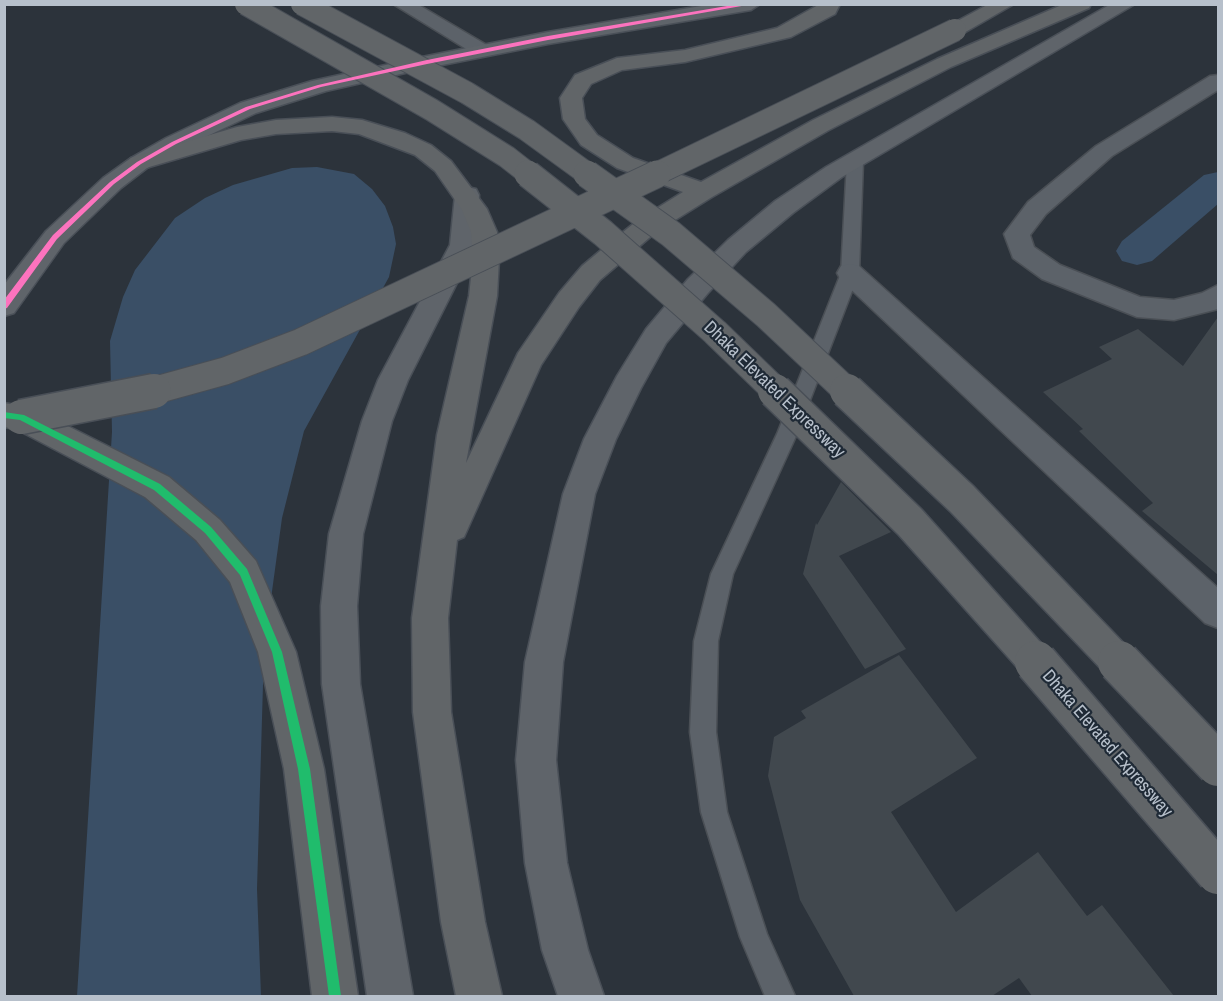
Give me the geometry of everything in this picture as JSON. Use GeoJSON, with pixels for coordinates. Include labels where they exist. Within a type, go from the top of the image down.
{"type":"FeatureCollection","features":[{"type":"Feature","properties":{"kind":"highway","name":"Dhaka Elevated Expressway"},"geometry":{"type":"LineString","coordinates":[[246,4],[432,110],[507,157],[603,233],[715,332],[910,522],[1110,745],[1218,873]]}},
{"type":"Feature","properties":{"kind":"highway"},"geometry":{"type":"LineString","coordinates":[[302,4],[467,93],[527,130],[671,234],[766,315],[962,499],[1218,765]]}},
{"type":"Feature","properties":{"kind":"highway"},"geometry":{"type":"LineString","coordinates":[[703,191],[625,163],[589,140],[574,119],[571,98],[583,80],[617,64],[685,56],[784,33],[828,10],[830,4]]}},
{"type":"Feature","properties":{"kind":"highway"},"geometry":{"type":"LineString","coordinates":[[13,416],[140,395],[225,371],[301,342],[413,291],[1005,4]]}},
{"type":"Feature","properties":{"kind":"highway"},"geometry":{"type":"LineString","coordinates":[[438,558],[523,371],[568,300],[591,273],[621,247],[647,226],[703,191],[821,125],[944,63],[1082,4]]}},
{"type":"Feature","properties":{"kind":"highway"},"geometry":{"type":"LineString","coordinates":[[139,162],[237,134],[276,127],[301,124],[352,126],[397,138],[423,150],[443,166],[467,195],[484,232],[485,276],[478,328],[467,364],[453,435],[429,618],[432,712],[463,922],[479,996]]}},
{"type":"Feature","properties":{"kind":"highway"},"geometry":{"type":"LineString","coordinates":[[13,416],[157,487],[208,530],[244,572],[277,652],[304,769],[335,996]]}},
{"type":"Feature","properties":{"kind":"main road"},"geometry":{"type":"LineString","coordinates":[[4,306],[55,237],[86,206],[139,162],[207,126],[248,108],[320,86],[483,51],[751,4]]}},
{"type":"Feature","properties":{"kind":"main road"},"geometry":{"type":"LineString","coordinates":[[581,996],[565,950],[546,863],[536,760],[544,662],[579,494],[600,439],[627,384],[656,336],[698,286],[737,246],[784,207],[855,161],[1126,4]]}},
{"type":"Feature","properties":{"kind":"main road"},"geometry":{"type":"LineString","coordinates":[[390,996],[341,684],[339,606],[346,534],[376,421],[393,380],[463,245],[467,195]]}},
{"type":"Feature","properties":{"kind":"street"},"geometry":{"type":"LineString","coordinates":[[402,4],[483,51]]}},
{"type":"Feature","properties":{"kind":"street"},"geometry":{"type":"LineString","coordinates":[[1218,81],[1104,151],[1037,208],[1017,234],[1022,252],[1051,272],[1137,307],[1174,310],[1210,301],[1218,295]]}},
{"type":"Feature","properties":{"kind":"street"},"geometry":{"type":"LineString","coordinates":[[850,273],[1218,611]]}},
{"type":"Feature","properties":{"kind":"lane"},"geometry":{"type":"LineString","coordinates":[[780,996],[754,937],[714,812],[703,732],[706,641],[722,574],[787,434],[850,273],[855,161]]}},
{"type":"Feature","properties":{"kind":"water"},"geometry":{"type":"Polygon","coordinates":[[[317,167],[354,174],[372,189],[385,206],[393,227],[396,244],[389,277],[304,431],[282,518],[264,650],[257,889],[261,996],[77,996],[112,432],[110,341],[123,297],[135,270],[175,218],[205,198],[233,185],[292,168],[317,167]]]}},
{"type":"Feature","properties":{"kind":"building"},"geometry":{"type":"Polygon","coordinates":[[[1218,317],[1218,575],[1142,511],[1153,503],[1079,431],[1083,429],[1043,392],[1112,359],[1099,347],[1138,329],[1183,366],[1218,317]]]}},
{"type":"Feature","properties":{"kind":"building"},"geometry":{"type":"Polygon","coordinates":[[[841,482],[891,532],[839,556],[906,649],[865,669],[803,574],[816,523],[817,525],[841,482]]]}},
{"type":"Feature","properties":{"kind":"building"},"geometry":{"type":"Polygon","coordinates":[[[899,655],[977,758],[891,812],[956,912],[1038,852],[1087,916],[1102,905],[1174,996],[1032,996],[1019,978],[992,996],[854,996],[800,900],[768,776],[774,737],[806,718],[801,711],[899,655]]]}},
{"type":"Feature","properties":{"kind":"waterway"},"geometry":{"type":"LineString","coordinates":[[1137,251],[1218,184]]}},
{"type":"Feature","properties":{"kind":"transit line"},"geometry":{"type":"LineString","coordinates":[[4,306],[55,237],[112,183],[139,163],[174,143],[248,108],[320,86],[427,62],[548,38],[751,4]]}},
{"type":"Feature","properties":{"kind":"transit line"},"geometry":{"type":"LineString","coordinates":[[4,415],[21,417],[157,487],[208,530],[244,572],[277,652],[304,769],[335,996]]}}]}
